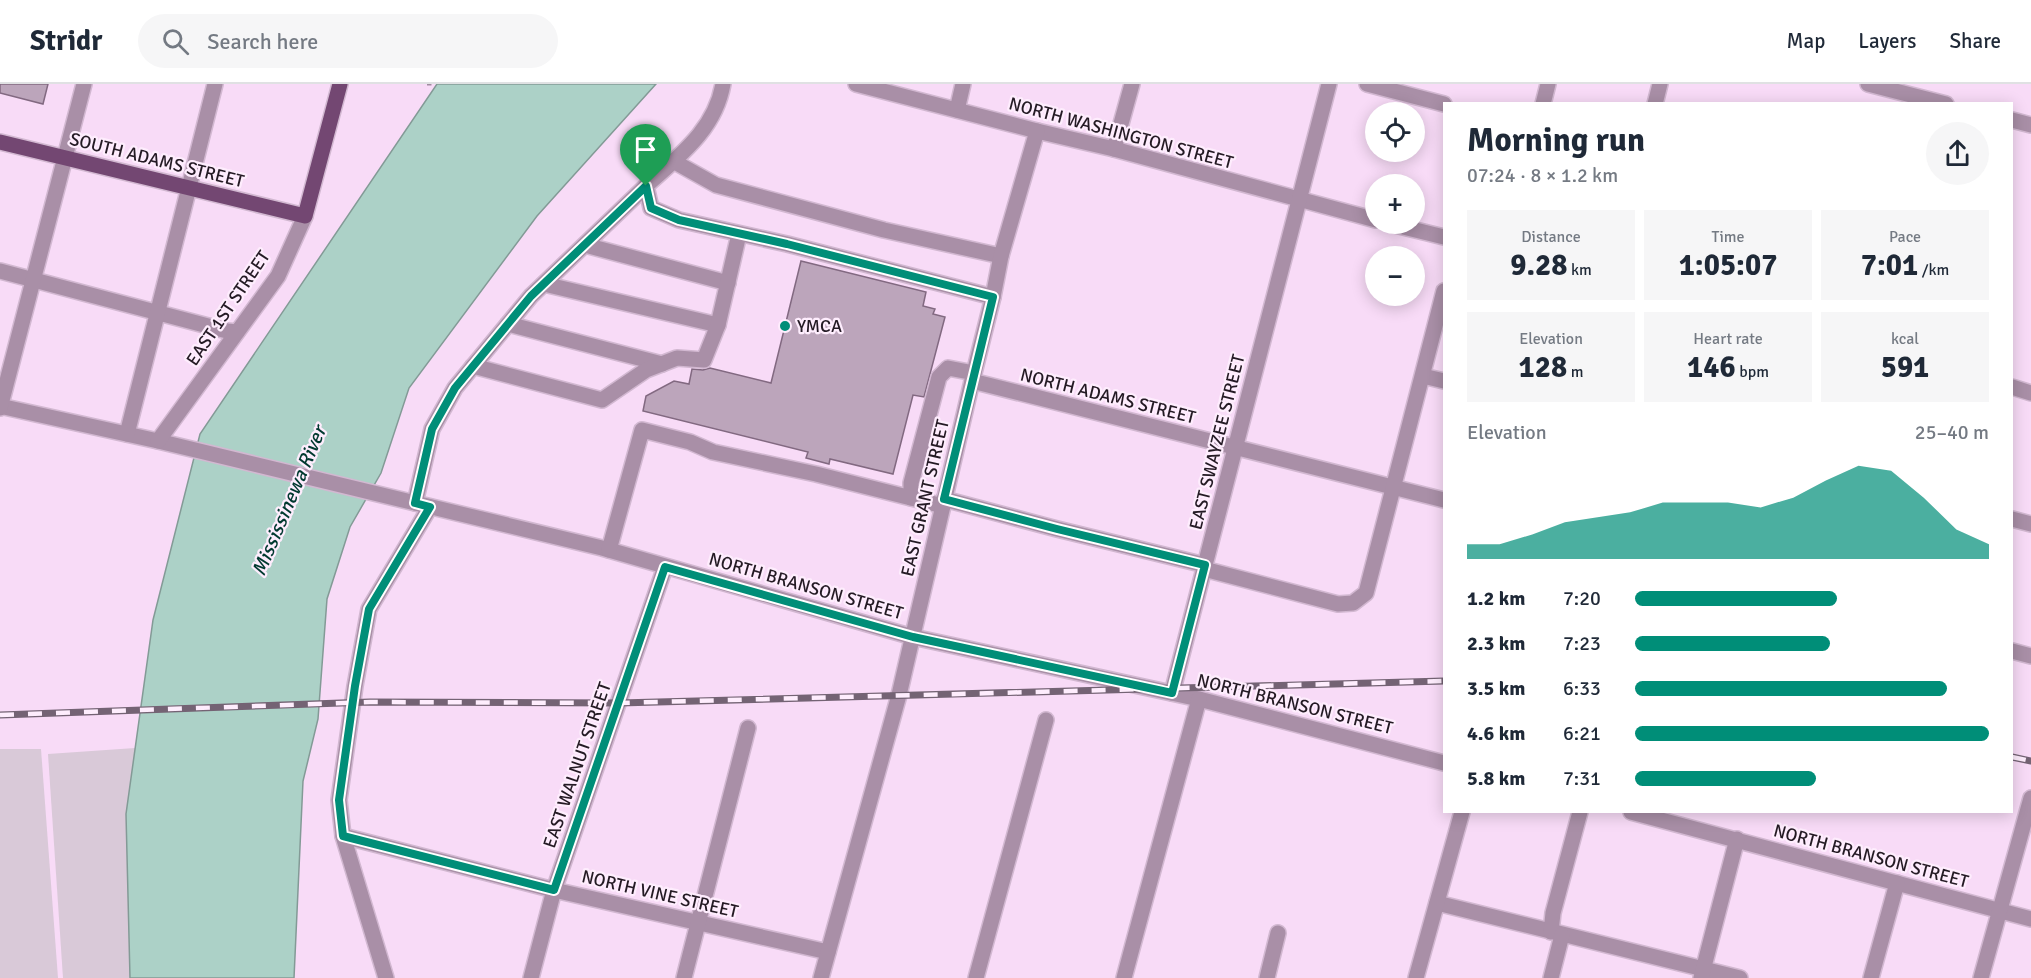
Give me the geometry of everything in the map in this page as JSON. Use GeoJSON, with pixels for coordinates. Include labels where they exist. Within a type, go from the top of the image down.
{"type":"FeatureCollection","features":[{"type":"Feature","properties":{"kind":"main road","name":"EAST 1ST STREET"},"geometry":{"type":"LineString","coordinates":[[305,216],[336,85]]}},
{"type":"Feature","properties":{"kind":"main road","name":"SOUTH ADAMS STREET"},"geometry":{"type":"LineString","coordinates":[[0,142],[305,216]]}},
{"type":"Feature","properties":{"kind":"street"},"geometry":{"type":"LineString","coordinates":[[0,406],[84,84]]}},
{"type":"Feature","properties":{"kind":"street"},"geometry":{"type":"LineString","coordinates":[[127,434],[215,84]]}},
{"type":"Feature","properties":{"kind":"street"},"geometry":{"type":"LineString","coordinates":[[386,978],[343,836],[339,800],[355,686],[369,609],[416,503],[432,429],[455,388],[544,284],[697,139],[720,101],[723,84]]}},
{"type":"Feature","properties":{"kind":"street","name":"NORTH WASHINGTON STREET"},"geometry":{"type":"LineString","coordinates":[[856,84],[1365,217]]}},
{"type":"Feature","properties":{"kind":"street"},"geometry":{"type":"LineString","coordinates":[[957,110],[963,84]]}},
{"type":"Feature","properties":{"kind":"street"},"geometry":{"type":"LineString","coordinates":[[1114,150],[1132,84]]}},
{"type":"Feature","properties":{"kind":"street","name":"EAST SWAYZEE STREET"},"geometry":{"type":"LineString","coordinates":[[1172,693],[1329,84]]}},
{"type":"Feature","properties":{"kind":"street"},"geometry":{"type":"LineString","coordinates":[[1366,84],[1443,104]]}},
{"type":"Feature","properties":{"kind":"street"},"geometry":{"type":"LineString","coordinates":[[1544,102],[1548,84]]}},
{"type":"Feature","properties":{"kind":"street"},"geometry":{"type":"LineString","coordinates":[[1656,102],[1660,84]]}},
{"type":"Feature","properties":{"kind":"street"},"geometry":{"type":"LineString","coordinates":[[1868,84],[1938,102]]}},
{"type":"Feature","properties":{"kind":"street"},"geometry":{"type":"LineString","coordinates":[[2013,120],[2031,125]]}},
{"type":"Feature","properties":{"kind":"street","name":"EAST GRANT STREET"},"geometry":{"type":"LineString","coordinates":[[821,978],[899,695],[1001,256],[1037,131]]}},
{"type":"Feature","properties":{"kind":"street"},"geometry":{"type":"LineString","coordinates":[[674,161],[716,185],[884,230],[1001,256]]}},
{"type":"Feature","properties":{"kind":"street"},"geometry":{"type":"LineString","coordinates":[[646,186],[651,208],[679,220],[993,297]]}},
{"type":"Feature","properties":{"kind":"street","name":"EAST 1ST STREET"},"geometry":{"type":"LineString","coordinates":[[158,441],[278,276],[305,216]]}},
{"type":"Feature","properties":{"kind":"street"},"geometry":{"type":"LineString","coordinates":[[1425,232],[1443,237]]}},
{"type":"Feature","properties":{"kind":"street"},"geometry":{"type":"LineString","coordinates":[[474,366],[602,400],[646,370],[677,358],[704,360],[718,325],[739,234]]}},
{"type":"Feature","properties":{"kind":"street"},"geometry":{"type":"LineString","coordinates":[[585,244],[728,283]]}},
{"type":"Feature","properties":{"kind":"street"},"geometry":{"type":"LineString","coordinates":[[0,271],[227,332],[237,332]]}},
{"type":"Feature","properties":{"kind":"street"},"geometry":{"type":"LineString","coordinates":[[544,284],[718,325]]}},
{"type":"Feature","properties":{"kind":"street"},"geometry":{"type":"LineString","coordinates":[[609,550],[642,430],[690,442],[713,452],[1057,529],[1338,604],[1353,603],[1365,593],[1424,376],[1443,295]]}},
{"type":"Feature","properties":{"kind":"street"},"geometry":{"type":"LineString","coordinates":[[508,324],[662,364]]}},
{"type":"Feature","properties":{"kind":"street","name":"NORTH ADAMS STREET"},"geometry":{"type":"LineString","coordinates":[[911,498],[911,483],[939,377],[948,368],[973,377],[1235,448],[1443,500]]}},
{"type":"Feature","properties":{"kind":"street"},"geometry":{"type":"LineString","coordinates":[[1424,376],[1443,381]]}},
{"type":"Feature","properties":{"kind":"street"},"geometry":{"type":"LineString","coordinates":[[2013,387],[2031,393]]}},
{"type":"Feature","properties":{"kind":"street","name":"NORTH BRANSON STREET"},"geometry":{"type":"LineString","coordinates":[[0,406],[158,441],[609,550],[913,637],[1199,699],[1443,763]]}},
{"type":"Feature","properties":{"kind":"street"},"geometry":{"type":"LineString","coordinates":[[2013,519],[2031,524]]}},
{"type":"Feature","properties":{"kind":"street","name":"EAST WALNUT STREET"},"geometry":{"type":"LineString","coordinates":[[531,978],[554,890],[665,567]]}},
{"type":"Feature","properties":{"kind":"street"},"geometry":{"type":"LineString","coordinates":[[2013,651],[2031,656]]}},
{"type":"Feature","properties":{"kind":"street"},"geometry":{"type":"LineString","coordinates":[[1124,978],[1199,699]]}},
{"type":"Feature","properties":{"kind":"street"},"geometry":{"type":"LineString","coordinates":[[976,978],[1046,720]]}},
{"type":"Feature","properties":{"kind":"street"},"geometry":{"type":"LineString","coordinates":[[684,978],[748,728]]}},
{"type":"Feature","properties":{"kind":"street"},"geometry":{"type":"LineString","coordinates":[[1981,978],[2031,798]]}},
{"type":"Feature","properties":{"kind":"street"},"geometry":{"type":"LineString","coordinates":[[1416,978],[1462,813]]}},
{"type":"Feature","properties":{"kind":"street"},"geometry":{"type":"LineString","coordinates":[[1551,978],[1556,934],[1552,913],[1580,813]]}},
{"type":"Feature","properties":{"kind":"street","name":"NORTH BRANSON STREET"},"geometry":{"type":"LineString","coordinates":[[1635,813],[2031,919]]}},
{"type":"Feature","properties":{"kind":"street","name":"NORTH VINE STREET"},"geometry":{"type":"LineString","coordinates":[[343,836],[554,890],[828,952]]}},
{"type":"Feature","properties":{"kind":"street"},"geometry":{"type":"LineString","coordinates":[[1702,974],[1737,839]]}},
{"type":"Feature","properties":{"kind":"street"},"geometry":{"type":"LineString","coordinates":[[1871,978],[1897,883]]}},
{"type":"Feature","properties":{"kind":"street"},"geometry":{"type":"LineString","coordinates":[[1437,903],[1702,974],[1740,978]]}},
{"type":"Feature","properties":{"kind":"street"},"geometry":{"type":"LineString","coordinates":[[1267,978],[1278,933]]}},
{"type":"Feature","properties":{"kind":"path"},"geometry":{"type":"LineString","coordinates":[[427,84],[434,84]]}},
{"type":"Feature","properties":{"kind":"shaded area"},"geometry":{"type":"Polygon","coordinates":[[[135,748],[152,978],[63,978],[48,754],[135,748]]]}},
{"type":"Feature","properties":{"kind":"shaded area"},"geometry":{"type":"Polygon","coordinates":[[[0,749],[41,749],[58,978],[0,978],[0,749]]]}},
{"type":"Feature","properties":{"kind":"water","name":"Mississinewa River"},"geometry":{"type":"Polygon","coordinates":[[[437,84],[656,84],[537,216],[409,388],[381,473],[350,527],[327,599],[318,719],[303,781],[294,978],[130,978],[126,814],[153,620],[200,434],[437,84]]]}},
{"type":"Feature","properties":{"kind":"building"},"geometry":{"type":"Polygon","coordinates":[[[0,84],[48,84],[43,104],[0,93],[0,84]]]}},
{"type":"Feature","properties":{"kind":"building"},"geometry":{"type":"Polygon","coordinates":[[[801,261],[926,292],[923,306],[935,309],[933,314],[945,317],[924,397],[913,395],[893,474],[830,459],[829,464],[806,458],[808,452],[643,411],[646,396],[674,381],[689,384],[692,369],[710,368],[771,383],[801,261]]]}},
{"type":"Feature","properties":{"kind":"railway"},"geometry":{"type":"LineString","coordinates":[[0,715],[370,702],[619,703],[1443,681]]}},
{"type":"Feature","properties":{"kind":"railway"},"geometry":{"type":"LineString","coordinates":[[2013,757],[2031,761]]}},
{"type":"Feature","properties":{"kind":"place","name":"YMCA"},"geometry":{"type":"Point","coordinates":[785,326]}},
{"type":"Feature","properties":{"kind":"route"},"geometry":{"type":"LineString","coordinates":[[646,186],[651,208],[679,220],[787,244],[993,297],[944,499],[1205,565],[1172,693],[913,637],[665,567],[554,890],[343,836],[339,800],[355,686],[369,609],[430,507],[415,503],[432,429],[455,388],[531,296],[646,186]]}}]}
